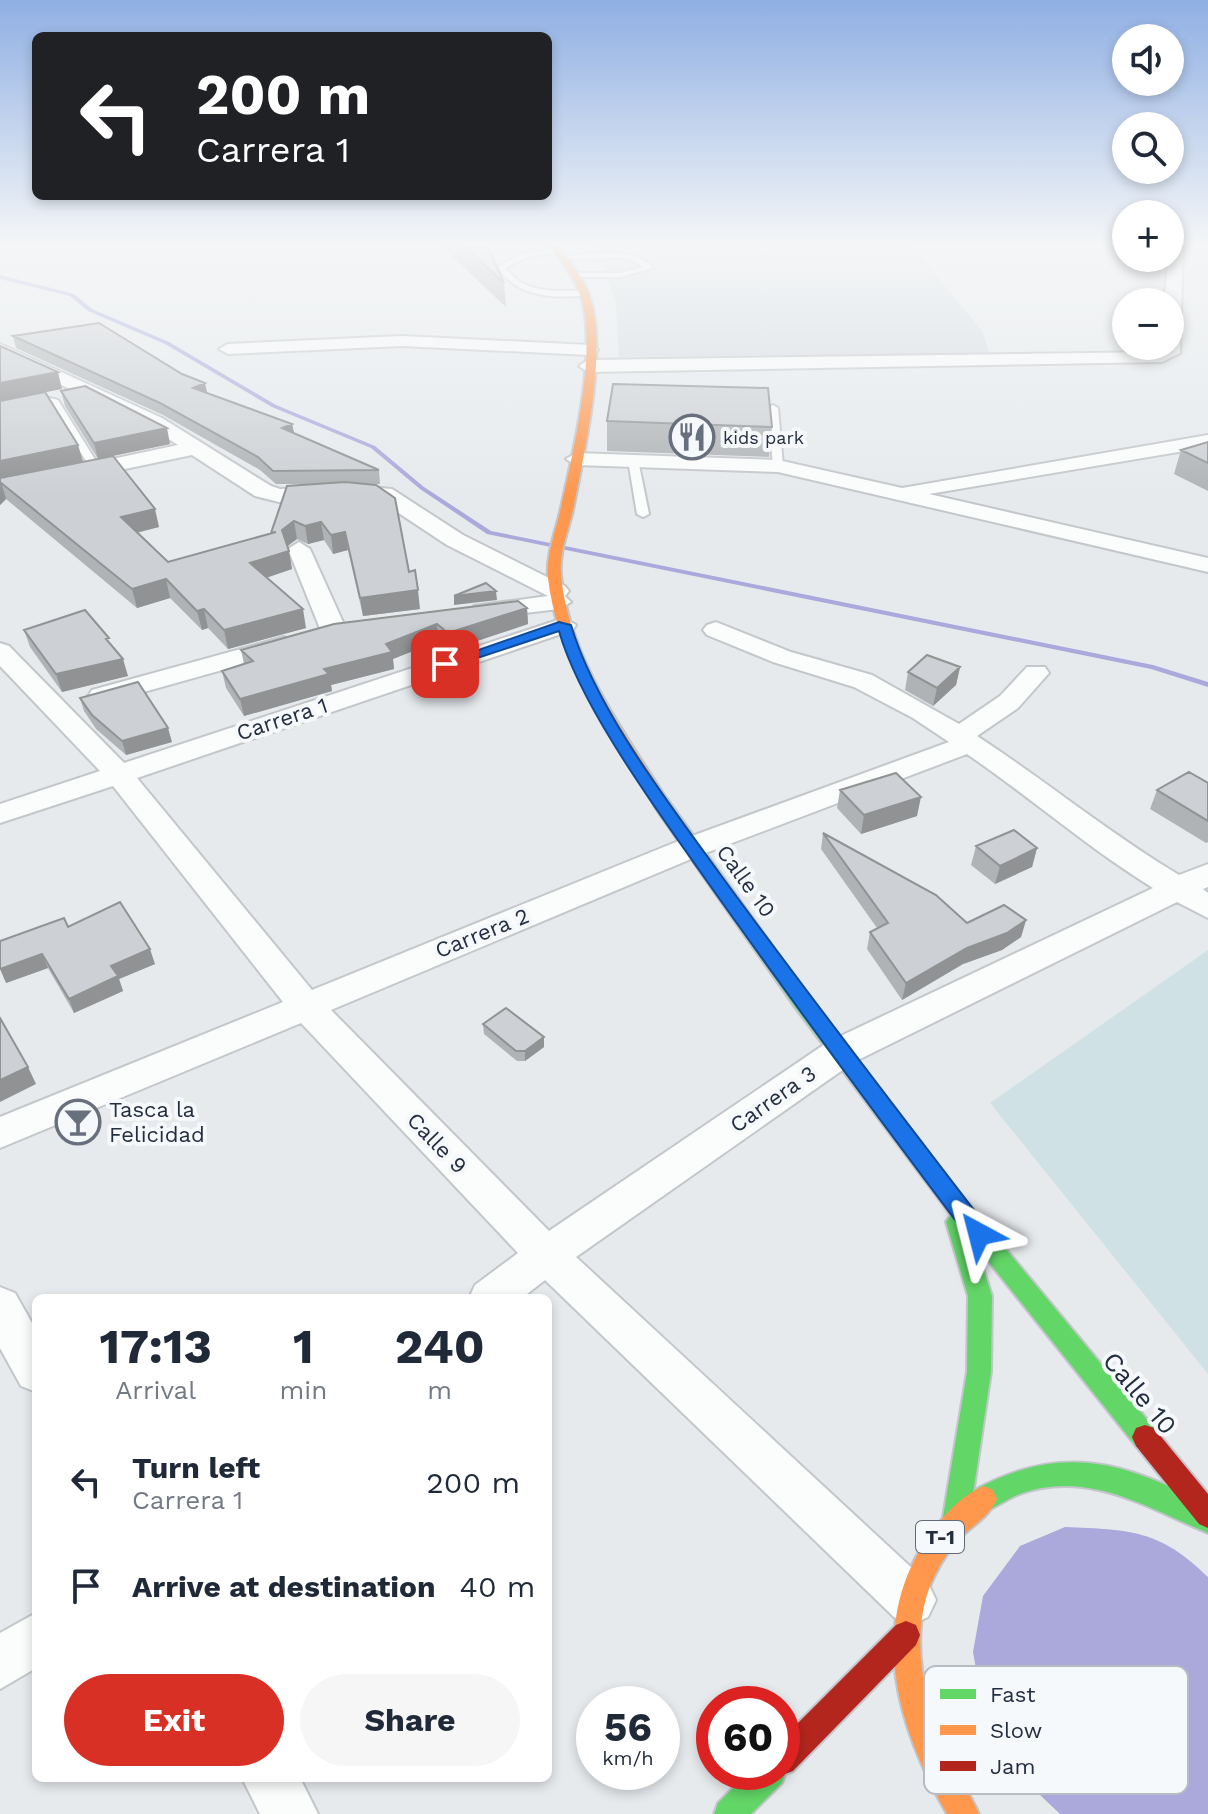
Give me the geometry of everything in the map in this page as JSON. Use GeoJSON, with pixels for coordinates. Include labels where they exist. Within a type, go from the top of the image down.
{"type":"FeatureCollection","features":[{"type":"Feature","properties":{"kind":"main road"},"geometry":{"type":"LineString","coordinates":[[559,598],[566,508],[576,459],[589,328]]}},
{"type":"Feature","properties":{"kind":"main road","name":"Calle 10"},"geometry":{"type":"LineString","coordinates":[[559,598],[571,649],[600,706],[692,847],[944,1190],[1208,1517]]}},
{"type":"Feature","properties":{"kind":"main road","name":"Calle 10"},"geometry":{"type":"LineString","coordinates":[[944,1190],[965,1241],[980,1296],[979,1372],[956,1517]]}},
{"type":"Feature","properties":{"kind":"main road","name":"T-1"},"geometry":{"type":"LineString","coordinates":[[800,1740],[908,1618],[936,1541],[956,1517],[998,1489],[1048,1475],[1103,1476],[1159,1492],[1208,1517]]}},
{"type":"Feature","properties":{"kind":"main road","name":"T-1"},"geometry":{"type":"LineString","coordinates":[[908,1618],[912,1705],[924,1737]]}},
{"type":"Feature","properties":{"kind":"main road"},"geometry":{"type":"LineString","coordinates":[[729,1814],[753,1790]]}},
{"type":"Feature","properties":{"kind":"main road","name":"T-1"},"geometry":{"type":"LineString","coordinates":[[950,1794],[964,1814]]}},
{"type":"Feature","properties":{"kind":"street"},"geometry":{"type":"LineString","coordinates":[[228,349],[402,341],[588,358],[1162,357],[1171,353],[1172,328]]}},
{"type":"Feature","properties":{"kind":"street"},"geometry":{"type":"LineString","coordinates":[[0,349],[155,422],[269,494],[347,491],[384,494],[455,540],[559,598]]}},
{"type":"Feature","properties":{"kind":"street"},"geometry":{"type":"LineString","coordinates":[[27,405],[92,392]]}},
{"type":"Feature","properties":{"kind":"street"},"geometry":{"type":"LineString","coordinates":[[897,494],[1208,441]]}},
{"type":"Feature","properties":{"kind":"street"},"geometry":{"type":"LineString","coordinates":[[0,489],[194,448]]}},
{"type":"Feature","properties":{"kind":"street"},"geometry":{"type":"LineString","coordinates":[[576,459],[778,466],[1208,565]]}},
{"type":"Feature","properties":{"kind":"street"},"geometry":{"type":"LineString","coordinates":[[299,549],[334,631]]}},
{"type":"Feature","properties":{"kind":"street"},"geometry":{"type":"LineString","coordinates":[[453,614],[559,598]]}},
{"type":"Feature","properties":{"kind":"street","name":"Carrera 1"},"geometry":{"type":"LineString","coordinates":[[0,814],[118,773],[559,598]]}},
{"type":"Feature","properties":{"kind":"street"},"geometry":{"type":"LineString","coordinates":[[55,708],[334,631],[364,626]]}},
{"type":"Feature","properties":{"kind":"street"},"geometry":{"type":"LineString","coordinates":[[716,630],[782,657],[863,681],[923,712],[1034,786],[1124,856],[1194,899]]}},
{"type":"Feature","properties":{"kind":"street","name":"Calle 9"},"geometry":{"type":"LineString","coordinates":[[0,651],[118,773],[305,1005],[546,1255],[908,1618]]}},
{"type":"Feature","properties":{"kind":"street","name":"Carrera 2"},"geometry":{"type":"LineString","coordinates":[[0,1133],[305,1005],[962,739],[1009,702],[1036,673]]}},
{"type":"Feature","properties":{"kind":"street","name":"Carrera 3"},"geometry":{"type":"LineString","coordinates":[[495,1294],[546,1255],[841,1052],[1194,899],[1208,874]]}},
{"type":"Feature","properties":{"kind":"street"},"geometry":{"type":"LineString","coordinates":[[0,1306],[32,1365]]}},
{"type":"Feature","properties":{"kind":"street"},"geometry":{"type":"LineString","coordinates":[[0,1663],[32,1641]]}},
{"type":"Feature","properties":{"kind":"street"},"geometry":{"type":"LineString","coordinates":[[271,1782],[291,1814]]}},
{"type":"Feature","properties":{"kind":"lane"},"geometry":{"type":"LineString","coordinates":[[53,400],[96,469]]}},
{"type":"Feature","properties":{"kind":"lane"},"geometry":{"type":"LineString","coordinates":[[773,408],[778,466]]}},
{"type":"Feature","properties":{"kind":"lane"},"geometry":{"type":"LineString","coordinates":[[633,460],[643,514]]}},
{"type":"Feature","properties":{"kind":"shaded area"},"geometry":{"type":"Polygon","coordinates":[[[617,328],[979,328],[990,356],[619,357],[617,328]]]}},
{"type":"Feature","properties":{"kind":"shaded area"},"geometry":{"type":"Polygon","coordinates":[[[1208,950],[1208,1374],[990,1103],[1208,950]]]}},
{"type":"Feature","properties":{"kind":"water"},"geometry":{"type":"Polygon","coordinates":[[[1065,1527],[1126,1531],[1174,1549],[1208,1577],[1208,1814],[1060,1814],[1039,1794],[1188,1794],[1188,1666],[976,1666],[973,1652],[983,1596],[1020,1546],[1065,1527]]]}},
{"type":"Feature","properties":{"kind":"building"},"geometry":{"type":"Polygon","coordinates":[[[68,328],[107,328],[182,374],[205,383],[193,388],[292,424],[282,428],[379,470],[273,471],[258,457],[160,403],[13,336],[68,328]]]}},
{"type":"Feature","properties":{"kind":"building"},"geometry":{"type":"Polygon","coordinates":[[[0,346],[58,372],[0,383],[0,346]]]}},
{"type":"Feature","properties":{"kind":"building"},"geometry":{"type":"Polygon","coordinates":[[[613,384],[768,388],[772,427],[607,421],[613,384]]]}},
{"type":"Feature","properties":{"kind":"building"},"geometry":{"type":"Polygon","coordinates":[[[85,386],[167,428],[94,443],[61,391],[85,386]]]}},
{"type":"Feature","properties":{"kind":"building"},"geometry":{"type":"Polygon","coordinates":[[[45,392],[78,445],[0,461],[0,401],[45,392]]]}},
{"type":"Feature","properties":{"kind":"building"},"geometry":{"type":"Polygon","coordinates":[[[1208,442],[1208,463],[1181,450],[1208,442]]]}},
{"type":"Feature","properties":{"kind":"building"},"geometry":{"type":"Polygon","coordinates":[[[113,456],[155,509],[121,517],[168,562],[276,532],[271,533],[287,486],[345,482],[376,485],[395,498],[409,572],[415,570],[418,590],[360,598],[345,532],[331,535],[321,522],[305,526],[294,521],[282,530],[289,551],[250,563],[303,609],[224,630],[204,609],[197,611],[166,579],[132,589],[0,482],[0,478],[113,456]]]}},
{"type":"Feature","properties":{"kind":"building"},"geometry":{"type":"Polygon","coordinates":[[[486,583],[496,591],[454,596],[486,583]]]}},
{"type":"Feature","properties":{"kind":"building"},"geometry":{"type":"Polygon","coordinates":[[[518,601],[527,608],[448,633],[437,624],[386,644],[392,652],[324,669],[329,674],[240,699],[222,671],[253,661],[241,650],[334,624],[518,601]]]}},
{"type":"Feature","properties":{"kind":"building"},"geometry":{"type":"Polygon","coordinates":[[[85,610],[123,659],[56,674],[24,630],[85,610]]]}},
{"type":"Feature","properties":{"kind":"building"},"geometry":{"type":"Polygon","coordinates":[[[927,655],[960,667],[937,688],[908,672],[927,655]]]}},
{"type":"Feature","properties":{"kind":"building"},"geometry":{"type":"Polygon","coordinates":[[[138,682],[168,728],[122,741],[92,715],[80,698],[138,682]]]}},
{"type":"Feature","properties":{"kind":"building"},"geometry":{"type":"Polygon","coordinates":[[[1189,772],[1208,783],[1208,821],[1157,790],[1189,772]]]}},
{"type":"Feature","properties":{"kind":"building"},"geometry":{"type":"Polygon","coordinates":[[[896,773],[921,797],[864,815],[840,790],[896,773]]]}},
{"type":"Feature","properties":{"kind":"building"},"geometry":{"type":"Polygon","coordinates":[[[1014,830],[1037,848],[1000,866],[976,846],[1014,830]]]}},
{"type":"Feature","properties":{"kind":"building"},"geometry":{"type":"Polygon","coordinates":[[[823,833],[936,895],[967,923],[1004,905],[1026,920],[1007,933],[967,948],[906,983],[870,932],[888,923],[823,833]]]}},
{"type":"Feature","properties":{"kind":"building"},"geometry":{"type":"Polygon","coordinates":[[[120,902],[150,949],[111,966],[118,976],[69,999],[42,954],[0,969],[0,941],[64,918],[68,927],[120,902]]]}},
{"type":"Feature","properties":{"kind":"building"},"geometry":{"type":"Polygon","coordinates":[[[506,1008],[544,1037],[525,1051],[516,1051],[483,1024],[506,1008]]]}},
{"type":"Feature","properties":{"kind":"building"},"geometry":{"type":"Polygon","coordinates":[[[0,1018],[28,1067],[0,1080],[0,1018]]]}},
{"type":"Feature","properties":{"kind":"waterway"},"geometry":{"type":"LineString","coordinates":[[131,328],[167,343],[274,406],[373,447],[422,488],[489,533],[1153,667],[1208,685]]}},
{"type":"Feature","properties":{"kind":"traffic: fast"},"geometry":{"type":"LineString","coordinates":[[661,803],[802,1002],[944,1190],[1145,1437]]}},
{"type":"Feature","properties":{"kind":"traffic: fast"},"geometry":{"type":"LineString","coordinates":[[956,1517],[979,1372],[980,1296],[957,1222]]}},
{"type":"Feature","properties":{"kind":"traffic: fast"},"geometry":{"type":"LineString","coordinates":[[984,1499],[1011,1484],[1039,1476],[1098,1476],[1155,1494],[1208,1520]]}},
{"type":"Feature","properties":{"kind":"traffic: fast"},"geometry":{"type":"LineString","coordinates":[[729,1814],[753,1790]]}},
{"type":"Feature","properties":{"kind":"traffic: slow"},"geometry":{"type":"LineString","coordinates":[[590,328],[584,412],[555,562],[555,578],[560,609],[581,668],[661,803]]}},
{"type":"Feature","properties":{"kind":"traffic: slow"},"geometry":{"type":"LineString","coordinates":[[924,1735],[911,1691],[906,1649],[910,1607],[924,1568],[948,1531],[984,1499]]}},
{"type":"Feature","properties":{"kind":"traffic: slow"},"geometry":{"type":"LineString","coordinates":[[952,1794],[964,1814]]}},
{"type":"Feature","properties":{"kind":"traffic: jam"},"geometry":{"type":"LineString","coordinates":[[1145,1437],[1208,1515]]}},
{"type":"Feature","properties":{"kind":"traffic: jam"},"geometry":{"type":"LineString","coordinates":[[800,1742],[906,1635]]}},
{"type":"Feature","properties":{"kind":"place","name":"kids park"},"geometry":{"type":"Point","coordinates":[692,437]}},
{"type":"Feature","properties":{"kind":"place","name":"Tasca la Felicidad"},"geometry":{"type":"Point","coordinates":[78,1122]}},
{"type":"Feature","properties":{"kind":"route"},"geometry":{"type":"LineString","coordinates":[[445,664],[564,625],[571,649],[593,693],[669,815],[802,1002],[979,1234]]}}]}
